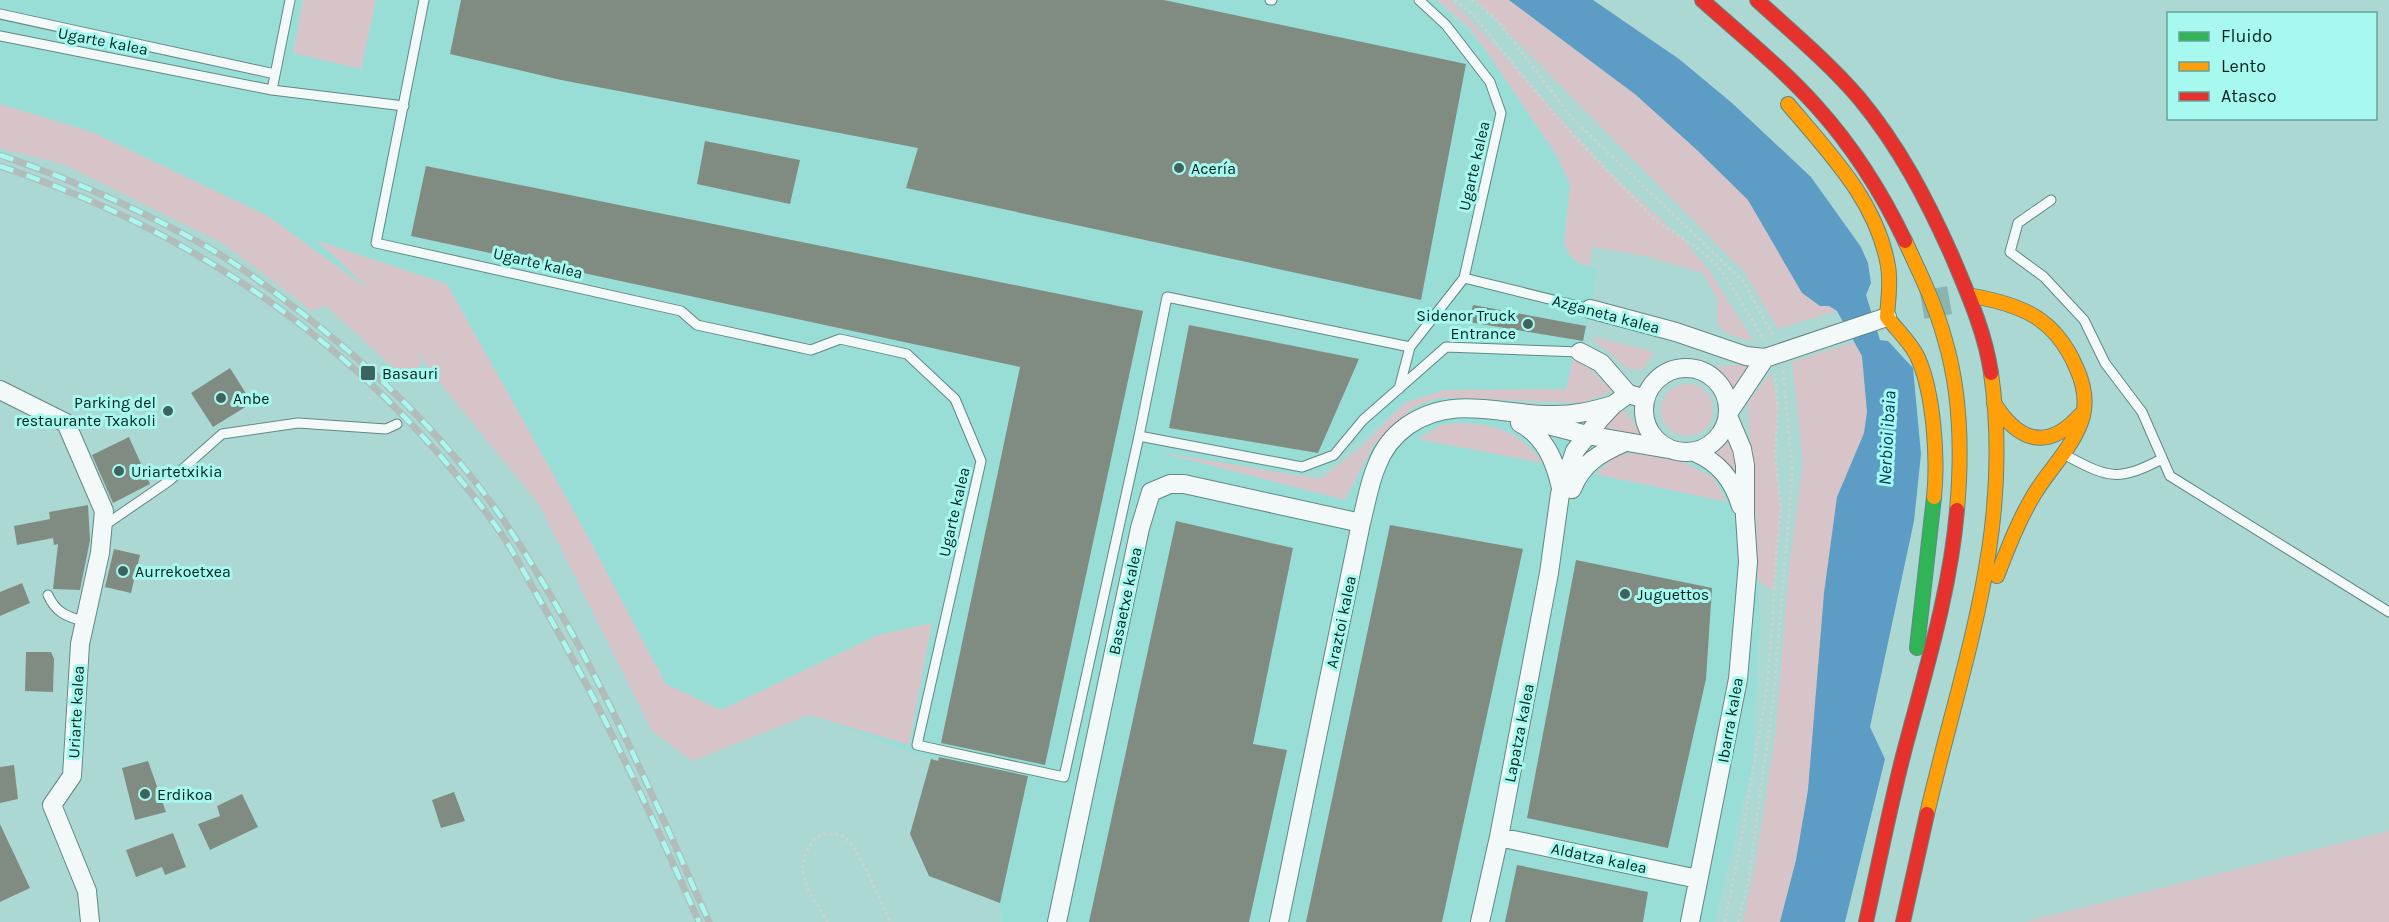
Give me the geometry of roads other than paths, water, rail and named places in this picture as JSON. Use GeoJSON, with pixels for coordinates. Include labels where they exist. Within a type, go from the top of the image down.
{"type":"FeatureCollection","features":[{"type":"Feature","properties":{"kind":"main road"},"geometry":{"type":"LineString","coordinates":[[1757,0],[1826,63],[1860,100],[1915,180],[1936,218],[1980,326],[1994,403],[1998,464],[1987,571],[1970,651],[1938,768],[1903,922]]}},
{"type":"Feature","properties":{"kind":"main road"},"geometry":{"type":"LineString","coordinates":[[1696,3],[1704,20]]}},
{"type":"Feature","properties":{"kind":"main road"},"geometry":{"type":"LineString","coordinates":[[1696,3],[1800,89],[1832,123],[1859,160],[1903,234],[1944,336],[1952,368],[1959,418],[1961,463],[1951,565],[1935,643],[1902,759],[1866,922]]}},
{"type":"Feature","properties":{"kind":"main road"},"geometry":{"type":"LineString","coordinates":[[1779,95],[1837,162],[1865,202],[1880,231],[1889,269],[1887,317],[1918,357],[1931,402],[1936,480],[1902,759]]}},
{"type":"Feature","properties":{"kind":"main road"},"geometry":{"type":"LineString","coordinates":[[1970,651],[2011,540],[2026,507],[2076,435],[2085,408],[2083,384],[2076,364],[2060,335],[2030,312],[2004,301],[1973,296]]}},
{"type":"Feature","properties":{"kind":"main road"},"geometry":{"type":"LineString","coordinates":[[1887,317],[1905,311]]}},
{"type":"Feature","properties":{"kind":"main road"},"geometry":{"type":"LineString","coordinates":[[1994,403],[2007,422],[2032,439],[2054,436],[2070,429],[2085,408]]}},
{"type":"Feature","properties":{"kind":"street","name":"Azganeta kalea"},"geometry":{"type":"LineString","coordinates":[[1590,309],[1676,332],[1746,356]]}},
{"type":"Feature","properties":{"kind":"street"},"geometry":{"type":"LineString","coordinates":[[1728,414],[1773,355],[1887,317]]}},
{"type":"Feature","properties":{"kind":"street"},"geometry":{"type":"LineString","coordinates":[[1580,351],[1601,363],[1637,396],[1651,434],[1659,443],[1670,449]]}},
{"type":"Feature","properties":{"kind":"street","name":"Azganeta kalea"},"geometry":{"type":"LineString","coordinates":[[1497,410],[1565,416],[1613,405],[1637,396],[1662,375],[1674,369],[1746,356],[1773,355]]}},
{"type":"Feature","properties":{"kind":"street"},"geometry":{"type":"LineString","coordinates":[[1497,410],[1587,435],[1682,452],[1694,452],[1717,439],[1724,429],[1728,414],[1727,399],[1722,387],[1702,370],[1689,368]]}},
{"type":"Feature","properties":{"kind":"street","name":"Uriarte kalea"},"geometry":{"type":"LineString","coordinates":[[0,390],[66,423],[104,510],[100,553],[80,644],[72,776],[52,805],[87,891],[90,922]]}},
{"type":"Feature","properties":{"kind":"street","name":"Azganeta kalea"},"geometry":{"type":"LineString","coordinates":[[1555,543],[1562,488],[1575,451],[1613,405]]}},
{"type":"Feature","properties":{"kind":"street","name":"Araztoi kalea"},"geometry":{"type":"LineString","coordinates":[[1279,922],[1361,523],[1376,465],[1395,434],[1428,413],[1448,408],[1497,410]]}},
{"type":"Feature","properties":{"kind":"street","name":"Azganeta kalea"},"geometry":{"type":"LineString","coordinates":[[1497,410],[1533,429],[1549,452],[1562,488]]}},
{"type":"Feature","properties":{"kind":"street","name":"Ibarra kalea"},"geometry":{"type":"LineString","coordinates":[[1689,922],[1738,679],[1748,562],[1745,465],[1742,449],[1728,414]]}},
{"type":"Feature","properties":{"kind":"street"},"geometry":{"type":"LineString","coordinates":[[1555,543],[1573,486],[1582,468],[1598,454],[1625,442]]}},
{"type":"Feature","properties":{"kind":"street","name":"Ibarra kalea"},"geometry":{"type":"LineString","coordinates":[[1694,452],[1708,458],[1729,478],[1745,516]]}},
{"type":"Feature","properties":{"kind":"street","name":"Basaetxe kalea"},"geometry":{"type":"LineString","coordinates":[[1057,922],[1140,528],[1151,492],[1170,484],[1184,483],[1361,523]]}},
{"type":"Feature","properties":{"kind":"street","name":"Lapatza kalea"},"geometry":{"type":"LineString","coordinates":[[1480,922],[1499,837],[1555,543]]}},
{"type":"Feature","properties":{"kind":"street","name":"Aldatza kalea"},"geometry":{"type":"LineString","coordinates":[[1499,837],[1698,879]]}},
{"type":"Feature","properties":{"kind":"lane"},"geometry":{"type":"LineString","coordinates":[[272,90],[290,0]]}},
{"type":"Feature","properties":{"kind":"lane","name":"Ugarte kalea"},"geometry":{"type":"LineString","coordinates":[[424,0],[376,243],[681,310],[697,325],[811,350],[840,339],[907,354],[955,399],[981,461],[917,745],[1064,777],[1167,297],[1410,347]]}},
{"type":"Feature","properties":{"kind":"lane","name":"Ugarte kalea"},"geometry":{"type":"LineString","coordinates":[[1399,389],[1410,347],[1464,278],[1501,113],[1490,82],[1446,25],[1419,0]]}},
{"type":"Feature","properties":{"kind":"lane"},"geometry":{"type":"LineString","coordinates":[[0,14],[275,74]]}},
{"type":"Feature","properties":{"kind":"lane","name":"Ugarte kalea"},"geometry":{"type":"LineString","coordinates":[[0,36],[272,90],[404,106]]}},
{"type":"Feature","properties":{"kind":"lane"},"geometry":{"type":"LineString","coordinates":[[2051,200],[2018,223],[2010,252],[2043,277],[2084,320],[2105,363],[2142,412],[2170,476],[2389,612]]}},
{"type":"Feature","properties":{"kind":"lane","name":"Azganeta kalea"},"geometry":{"type":"LineString","coordinates":[[1464,278],[1590,309]]}},
{"type":"Feature","properties":{"kind":"lane"},"geometry":{"type":"LineString","coordinates":[[1139,436],[1302,466],[1334,454],[1364,420],[1446,347],[1580,351]]}},
{"type":"Feature","properties":{"kind":"lane"},"geometry":{"type":"LineString","coordinates":[[102,527],[169,481],[222,434],[298,423],[386,429],[397,424]]}},
{"type":"Feature","properties":{"kind":"lane"},"geometry":{"type":"LineString","coordinates":[[2063,454],[2112,476],[2136,472],[2162,459]]}},
{"type":"Feature","properties":{"kind":"lane"},"geometry":{"type":"LineString","coordinates":[[48,595],[61,614],[85,622]]}},
{"type":"Feature","properties":{"kind":"water","name":"Nerbioi ibaia"},"geometry":{"type":"Polygon","coordinates":[[[1509,0],[1593,0],[1679,59],[1732,103],[1811,177],[1861,247],[1868,263],[1871,283],[1866,295],[1880,340],[1888,341],[1913,368],[1921,454],[1914,521],[1870,727],[1885,759],[1845,922],[1780,922],[1796,860],[1808,790],[1824,593],[1837,497],[1864,433],[1867,412],[1862,356],[1837,311],[1829,306],[1820,306],[1802,293],[1748,200],[1636,95],[1509,0]]]}},
{"type":"Feature","properties":{"kind":"tunnel"},"geometry":{"type":"LineString","coordinates":[[1922,305],[1973,296]]}},
{"type":"Feature","properties":{"kind":"railway"},"geometry":{"type":"LineString","coordinates":[[0,155],[81,185],[133,208],[230,261],[350,352],[434,433],[483,492],[506,524],[564,619],[616,718],[709,922]]}},
{"type":"Feature","properties":{"kind":"railway"},"geometry":{"type":"LineString","coordinates":[[0,166],[74,194],[144,226],[212,264],[276,306],[337,354],[394,406],[447,464],[496,526],[515,556],[587,685],[626,763],[699,922]]}},
{"type":"Feature","properties":{"kind":"place","name":"Acería"},"geometry":{"type":"Point","coordinates":[1179,168]}},
{"type":"Feature","properties":{"kind":"place","name":"Sidenor Truck Entrance"},"geometry":{"type":"Point","coordinates":[1528,324]}},
{"type":"Feature","properties":{"kind":"place","name":"Basauri"},"geometry":{"type":"Point","coordinates":[368,373]}},
{"type":"Feature","properties":{"kind":"place","name":"Anbe"},"geometry":{"type":"Point","coordinates":[221,398]}},
{"type":"Feature","properties":{"kind":"place","name":"Parking del restaurante Txakoli"},"geometry":{"type":"Point","coordinates":[168,411]}},
{"type":"Feature","properties":{"kind":"place","name":"Uriartetxikia"},"geometry":{"type":"Point","coordinates":[119,471]}},
{"type":"Feature","properties":{"kind":"place","name":"Aurrekoetxea"},"geometry":{"type":"Point","coordinates":[123,571]}},
{"type":"Feature","properties":{"kind":"place","name":"Juguettos"},"geometry":{"type":"Point","coordinates":[1625,594]}},
{"type":"Feature","properties":{"kind":"place","name":"Erdikoa"},"geometry":{"type":"Point","coordinates":[145,794]}}]}
